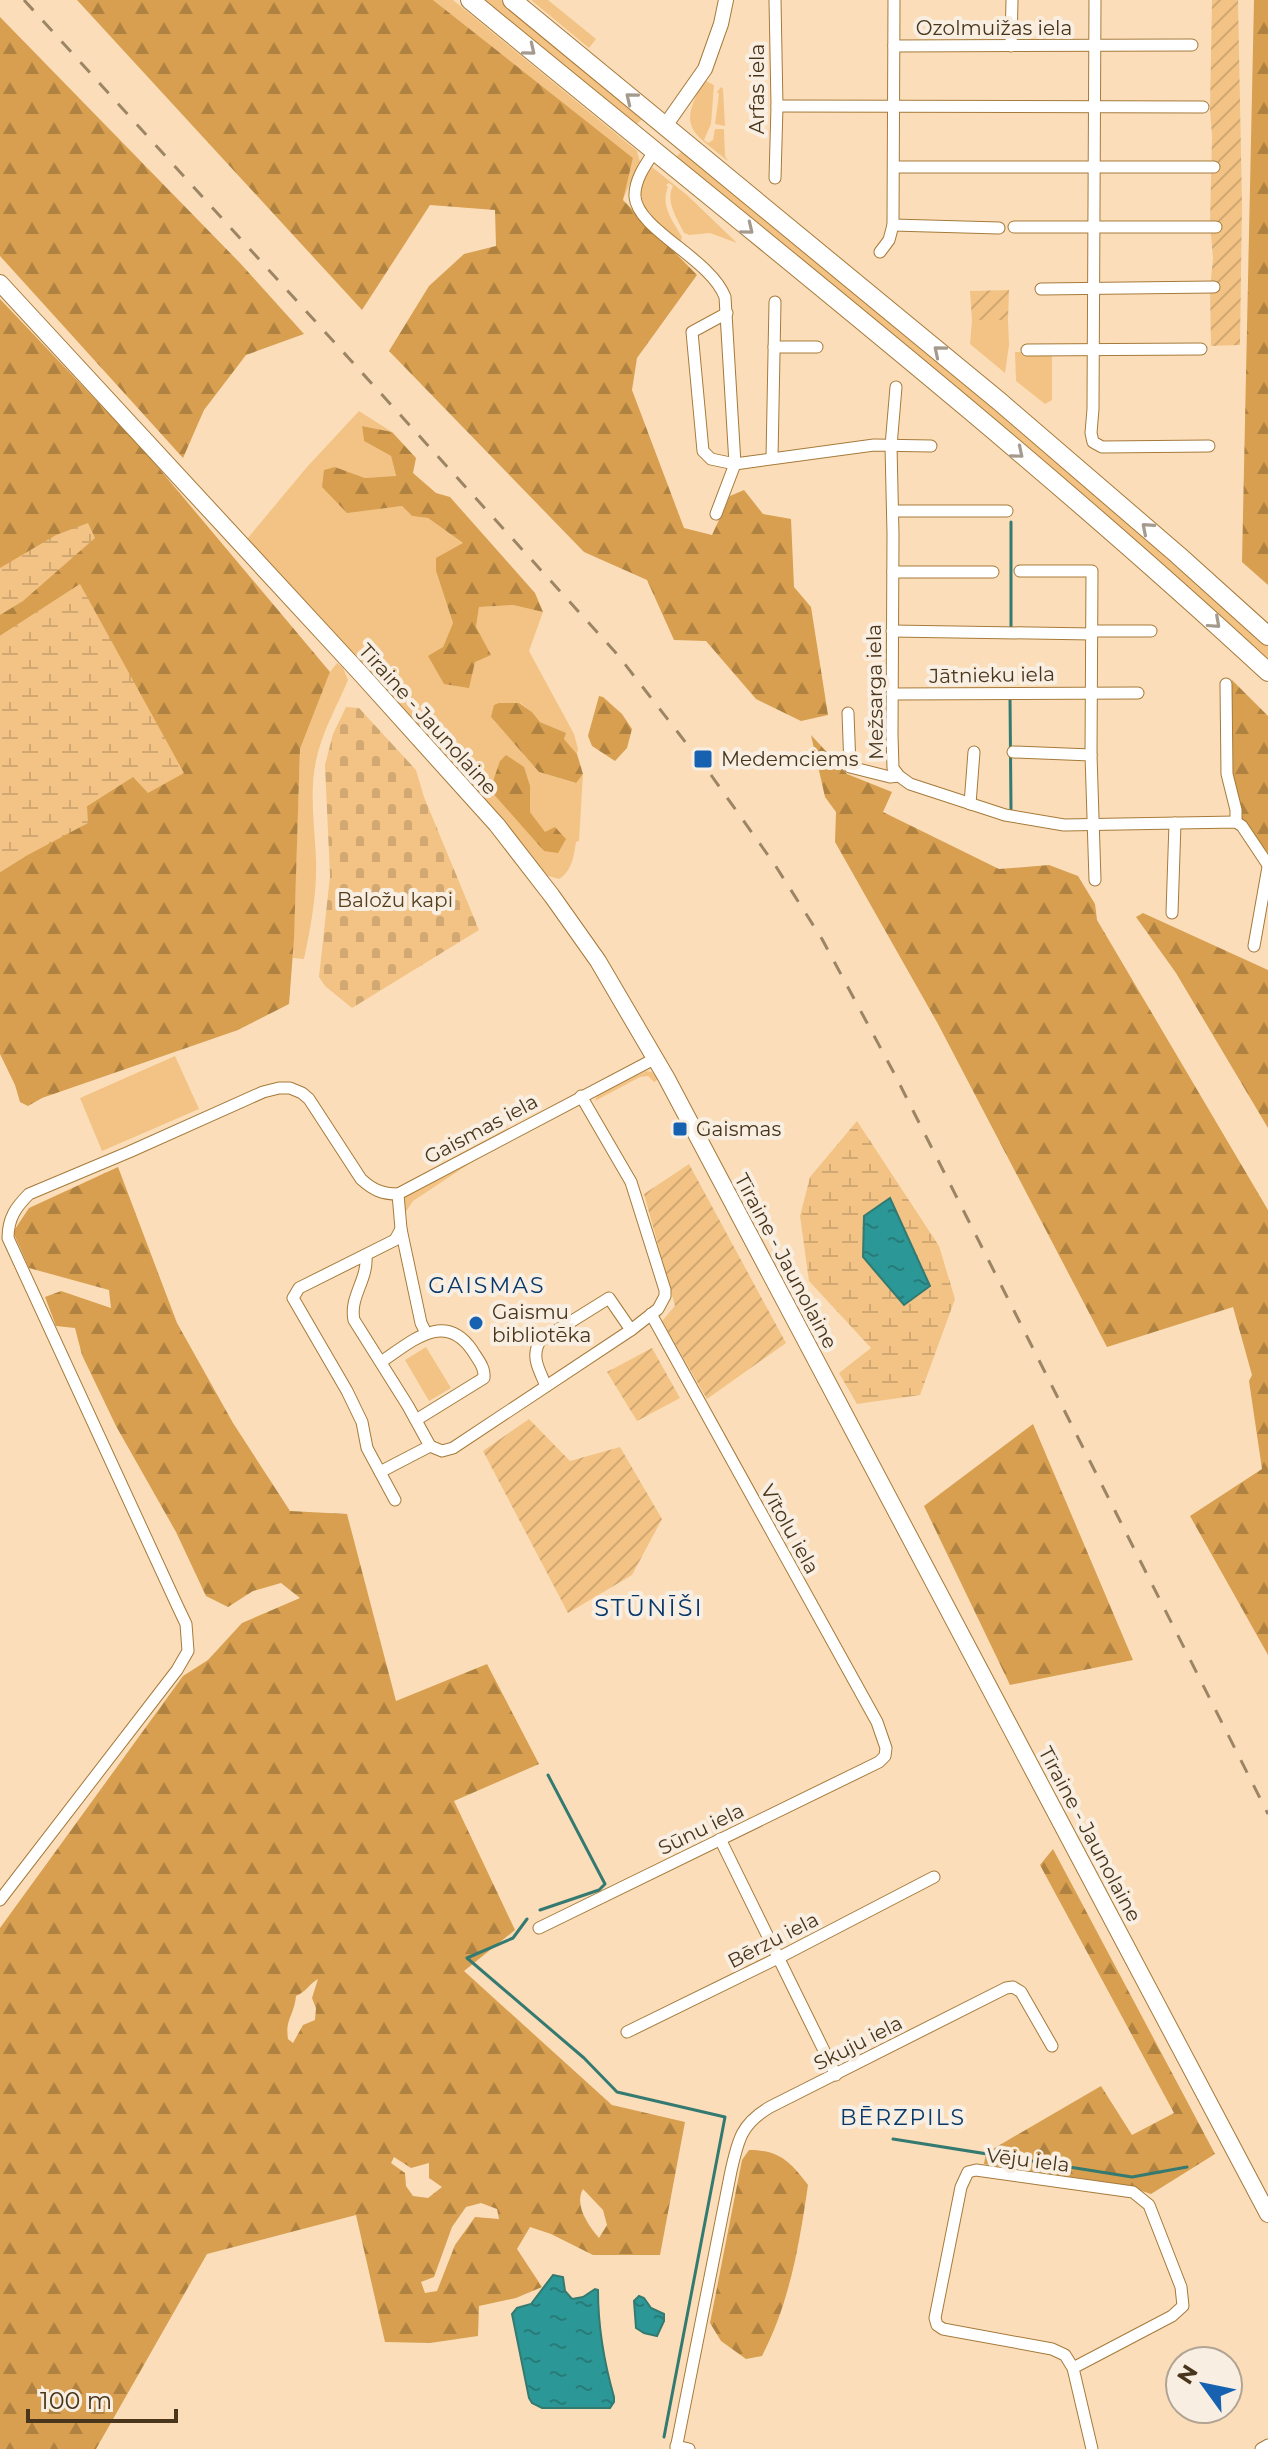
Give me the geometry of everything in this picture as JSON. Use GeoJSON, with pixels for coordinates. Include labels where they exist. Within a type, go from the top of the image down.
{"type":"FeatureCollection","features":[{"type":"Feature","properties":{"kind":"highway"},"geometry":{"type":"LineString","coordinates":[[470,0],[1070,497],[1268,672]]}},
{"type":"Feature","properties":{"kind":"highway"},"geometry":{"type":"LineString","coordinates":[[512,0],[999,401],[1268,636]]}},
{"type":"Feature","properties":{"kind":"main road","name":"Tīraine - Jaunolaine"},"geometry":{"type":"LineString","coordinates":[[0,283],[497,825],[590,951],[656,1058],[1268,2214]]}},
{"type":"Feature","properties":{"kind":"street"},"geometry":{"type":"LineString","coordinates":[[665,126],[705,69],[726,0]]}},
{"type":"Feature","properties":{"kind":"street","name":"Arfas iela"},"geometry":{"type":"LineString","coordinates":[[775,0],[775,178]]}},
{"type":"Feature","properties":{"kind":"street"},"geometry":{"type":"LineString","coordinates":[[880,252],[889,240],[893,225],[894,0]]}},
{"type":"Feature","properties":{"kind":"street"},"geometry":{"type":"LineString","coordinates":[[1011,46],[1012,0]]}},
{"type":"Feature","properties":{"kind":"street","name":"Ozolmuižas iela"},"geometry":{"type":"LineString","coordinates":[[1095,0],[1093,442],[1102,447],[1209,446]]}},
{"type":"Feature","properties":{"kind":"street","name":"Ozolmuižas iela"},"geometry":{"type":"LineString","coordinates":[[894,46],[1192,45]]}},
{"type":"Feature","properties":{"kind":"street"},"geometry":{"type":"LineString","coordinates":[[777,106],[1203,107]]}},
{"type":"Feature","properties":{"kind":"street"},"geometry":{"type":"LineString","coordinates":[[654,152],[638,180],[634,195],[637,208],[713,276],[725,297],[735,464],[716,514]]}},
{"type":"Feature","properties":{"kind":"street"},"geometry":{"type":"LineString","coordinates":[[894,167],[1214,167]]}},
{"type":"Feature","properties":{"kind":"street"},"geometry":{"type":"LineString","coordinates":[[893,225],[999,228]]}},
{"type":"Feature","properties":{"kind":"street"},"geometry":{"type":"LineString","coordinates":[[1014,227],[1216,227]]}},
{"type":"Feature","properties":{"kind":"street"},"geometry":{"type":"LineString","coordinates":[[1041,289],[1214,287]]}},
{"type":"Feature","properties":{"kind":"street"},"geometry":{"type":"LineString","coordinates":[[772,458],[775,302]]}},
{"type":"Feature","properties":{"kind":"street"},"geometry":{"type":"LineString","coordinates":[[727,313],[692,332],[703,451],[711,459],[735,464],[874,445],[931,446]]}},
{"type":"Feature","properties":{"kind":"street"},"geometry":{"type":"LineString","coordinates":[[774,347],[817,347]]}},
{"type":"Feature","properties":{"kind":"street"},"geometry":{"type":"LineString","coordinates":[[1027,350],[1201,349]]}},
{"type":"Feature","properties":{"kind":"street","name":"Mežsarga iela"},"geometry":{"type":"LineString","coordinates":[[896,387],[891,446],[892,694],[893,768],[899,776],[930,792],[1035,822],[1064,825],[1236,822]]}},
{"type":"Feature","properties":{"kind":"street"},"geometry":{"type":"LineString","coordinates":[[893,511],[1007,511]]}},
{"type":"Feature","properties":{"kind":"street"},"geometry":{"type":"LineString","coordinates":[[1020,571],[1092,571],[1091,755],[1095,880]]}},
{"type":"Feature","properties":{"kind":"street"},"geometry":{"type":"LineString","coordinates":[[893,572],[993,572]]}},
{"type":"Feature","properties":{"kind":"street","name":"Jātnieku iela"},"geometry":{"type":"LineString","coordinates":[[892,631],[1151,631]]}},
{"type":"Feature","properties":{"kind":"street"},"geometry":{"type":"LineString","coordinates":[[1226,684],[1227,774],[1236,822],[1242,826],[1268,866],[1254,946]]}},
{"type":"Feature","properties":{"kind":"street","name":"Jātnieku iela"},"geometry":{"type":"LineString","coordinates":[[892,694],[1138,693]]}},
{"type":"Feature","properties":{"kind":"street"},"geometry":{"type":"LineString","coordinates":[[848,713],[850,767],[890,777],[899,776]]}},
{"type":"Feature","properties":{"kind":"street"},"geometry":{"type":"LineString","coordinates":[[970,804],[974,752]]}},
{"type":"Feature","properties":{"kind":"street"},"geometry":{"type":"LineString","coordinates":[[1013,752],[1091,755]]}},
{"type":"Feature","properties":{"kind":"street"},"geometry":{"type":"LineString","coordinates":[[1172,913],[1175,823]]}},
{"type":"Feature","properties":{"kind":"street","name":"Gaismas iela"},"geometry":{"type":"LineString","coordinates":[[398,1194],[656,1058]]}},
{"type":"Feature","properties":{"kind":"street"},"geometry":{"type":"LineString","coordinates":[[0,1900],[177,1670],[188,1651],[186,1624],[8,1238],[12,1214],[29,1194],[251,1096],[290,1088],[302,1093],[314,1106],[361,1179],[372,1189],[385,1194],[398,1194],[401,1229],[421,1323],[426,1333]]}},
{"type":"Feature","properties":{"kind":"street"},"geometry":{"type":"LineString","coordinates":[[366,1256],[366,1266],[352,1311],[354,1320],[430,1446],[442,1451],[453,1448],[631,1330],[662,1303],[665,1290],[629,1178],[581,1096]]}},
{"type":"Feature","properties":{"kind":"street"},"geometry":{"type":"LineString","coordinates":[[395,1500],[367,1448],[362,1422],[347,1391],[293,1298],[299,1288],[395,1240],[401,1229]]}},
{"type":"Feature","properties":{"kind":"street"},"geometry":{"type":"LineString","coordinates":[[546,1386],[535,1361],[535,1349],[540,1341],[609,1298],[631,1330]]}},
{"type":"Feature","properties":{"kind":"street","name":"Vītolu iela"},"geometry":{"type":"LineString","coordinates":[[651,1314],[877,1722],[886,1748],[885,1756],[879,1762]]}},
{"type":"Feature","properties":{"kind":"street"},"geometry":{"type":"LineString","coordinates":[[381,1362],[426,1333],[455,1332],[463,1338],[485,1373],[484,1378],[416,1420]]}},
{"type":"Feature","properties":{"kind":"street"},"geometry":{"type":"LineString","coordinates":[[380,1472],[430,1446]]}},
{"type":"Feature","properties":{"kind":"street","name":"Sūnu iela"},"geometry":{"type":"LineString","coordinates":[[539,1928],[879,1762]]}},
{"type":"Feature","properties":{"kind":"street"},"geometry":{"type":"LineString","coordinates":[[720,1839],[836,2075]]}},
{"type":"Feature","properties":{"kind":"street","name":"Bērzu iela"},"geometry":{"type":"LineString","coordinates":[[627,2032],[934,1877]]}},
{"type":"Feature","properties":{"kind":"street","name":"Skuju iela"},"geometry":{"type":"LineString","coordinates":[[680,2448],[740,2136],[756,2115],[999,1991],[1013,1987],[1021,1992],[1033,2010],[1052,2046]]}},
{"type":"Feature","properties":{"kind":"street","name":"Vēju iela"},"geometry":{"type":"LineString","coordinates":[[976,2170],[1133,2192],[1149,2205],[1181,2287],[1183,2306],[1172,2316],[1073,2368],[1065,2355],[1052,2349],[943,2329],[937,2325],[935,2318],[958,2201],[968,2172],[976,2170]]}},
{"type":"Feature","properties":{"kind":"street"},"geometry":{"type":"LineString","coordinates":[[1073,2368],[1092,2449]]}},
{"type":"Feature","properties":{"kind":"street"},"geometry":{"type":"LineString","coordinates":[[1261,2449],[1268,2445]]}},
{"type":"Feature","properties":{"kind":"green space"},"geometry":{"type":"Polygon","coordinates":[[[77,0],[433,0],[633,158],[623,200],[697,275],[637,358],[632,390],[684,528],[712,535],[730,496],[744,490],[763,514],[791,519],[794,587],[811,607],[828,715],[801,721],[756,699],[706,641],[674,640],[647,580],[584,552],[389,351],[429,286],[464,254],[496,246],[495,210],[430,205],[362,310],[77,0]]]}},
{"type":"Feature","properties":{"kind":"green space"},"geometry":{"type":"Polygon","coordinates":[[[433,0],[453,0],[637,151],[640,162],[623,199],[633,158],[433,0]]]}},
{"type":"Feature","properties":{"kind":"green space"},"geometry":{"type":"Polygon","coordinates":[[[482,0],[501,0],[641,115],[642,119],[635,126],[482,0]]]}},
{"type":"Feature","properties":{"kind":"green space"},"geometry":{"type":"Polygon","coordinates":[[[531,0],[548,0],[596,39],[589,48],[531,0]]]}},
{"type":"Feature","properties":{"kind":"green space"},"geometry":{"type":"Polygon","coordinates":[[[1212,0],[1238,0],[1242,204],[1240,345],[1211,346],[1212,0]]]}},
{"type":"Feature","properties":{"kind":"green space"},"geometry":{"type":"Polygon","coordinates":[[[1254,0],[1268,0],[1268,585],[1242,562],[1254,0]]]}},
{"type":"Feature","properties":{"kind":"green space"},"geometry":{"type":"Polygon","coordinates":[[[0,17],[240,263],[304,334],[246,355],[204,410],[183,458],[0,256],[0,17]]]}},
{"type":"Feature","properties":{"kind":"green space"},"geometry":{"type":"Polygon","coordinates":[[[704,80],[714,85],[711,124],[704,140],[708,143],[713,140],[715,129],[724,129],[728,161],[705,142],[692,127],[691,109],[704,80]]]}},
{"type":"Feature","properties":{"kind":"green space"},"geometry":{"type":"Polygon","coordinates":[[[721,87],[725,126],[715,124],[717,92],[721,87]]]}},
{"type":"Feature","properties":{"kind":"green space"},"geometry":{"type":"Polygon","coordinates":[[[683,150],[1124,519],[1268,646],[1268,661],[675,158],[683,150]]]}},
{"type":"Feature","properties":{"kind":"green space"},"geometry":{"type":"Polygon","coordinates":[[[652,167],[687,195],[737,243],[710,233],[684,233],[673,210],[670,198],[673,186],[669,183],[666,185],[667,207],[682,237],[680,244],[651,217],[641,201],[642,183],[652,167]]]}},
{"type":"Feature","properties":{"kind":"green space"},"geometry":{"type":"Polygon","coordinates":[[[1009,290],[1008,320],[972,320],[970,291],[1009,290]]]}},
{"type":"Feature","properties":{"kind":"green space"},"geometry":{"type":"Polygon","coordinates":[[[0,299],[146,453],[330,672],[300,749],[289,1004],[238,1030],[42,1098],[28,1106],[20,1102],[0,1054],[0,872],[24,857],[87,806],[134,776],[79,585],[0,636],[0,299]]]}},
{"type":"Feature","properties":{"kind":"green space"},"geometry":{"type":"Polygon","coordinates":[[[972,320],[1008,320],[1009,345],[1005,373],[970,344],[972,320]]]}},
{"type":"Feature","properties":{"kind":"green space"},"geometry":{"type":"Polygon","coordinates":[[[1052,351],[1052,400],[1045,404],[1016,381],[1015,352],[1052,351]]]}},
{"type":"Feature","properties":{"kind":"green space"},"geometry":{"type":"Polygon","coordinates":[[[359,411],[392,432],[362,426],[364,441],[391,456],[396,477],[365,478],[335,467],[347,512],[402,506],[412,516],[428,518],[464,544],[436,571],[453,623],[443,647],[444,684],[476,627],[479,607],[513,605],[543,612],[529,651],[574,734],[577,754],[564,739],[565,733],[540,722],[520,703],[499,703],[491,717],[539,772],[575,783],[583,774],[579,841],[576,842],[570,867],[559,879],[545,875],[482,796],[247,539],[359,411]],[[506,755],[520,822],[544,851],[545,833],[530,812],[530,786],[506,755]]]}},
{"type":"Feature","properties":{"kind":"green space"},"geometry":{"type":"Polygon","coordinates":[[[362,426],[392,432],[416,458],[413,473],[436,493],[450,497],[535,593],[543,612],[513,605],[479,607],[476,627],[491,655],[475,662],[469,688],[444,684],[428,656],[443,647],[453,623],[436,571],[436,558],[463,543],[428,518],[412,516],[402,506],[347,513],[322,487],[324,470],[335,467],[365,478],[396,476],[391,456],[364,441],[362,426]]]}},
{"type":"Feature","properties":{"kind":"green space"},"geometry":{"type":"Polygon","coordinates":[[[88,523],[95,538],[23,601],[0,615],[0,568],[56,535],[88,523]]]}},
{"type":"Feature","properties":{"kind":"green space"},"geometry":{"type":"Polygon","coordinates":[[[80,584],[184,773],[148,793],[133,777],[87,806],[88,823],[0,872],[0,636],[80,584]]]}},
{"type":"Feature","properties":{"kind":"green space"},"geometry":{"type":"Polygon","coordinates":[[[337,663],[348,680],[326,729],[316,761],[313,798],[314,898],[304,959],[293,958],[300,749],[330,672],[337,663]]]}},
{"type":"Feature","properties":{"kind":"green space"},"geometry":{"type":"Polygon","coordinates":[[[1232,680],[1268,716],[1268,853],[1241,821],[1230,769],[1232,680]]]}},
{"type":"Feature","properties":{"kind":"green space"},"geometry":{"type":"Polygon","coordinates":[[[599,696],[622,714],[632,729],[627,748],[615,761],[592,746],[588,736],[599,696]]]}},
{"type":"Feature","properties":{"kind":"green space"},"geometry":{"type":"Polygon","coordinates":[[[519,703],[540,722],[566,733],[564,739],[577,754],[583,774],[576,783],[539,772],[491,717],[494,705],[519,703]]]}},
{"type":"Feature","properties":{"kind":"green space","name":"Baložu kapi"},"geometry":{"type":"Polygon","coordinates":[[[346,707],[359,708],[416,770],[424,797],[479,930],[352,1008],[325,986],[319,977],[330,876],[325,765],[333,734],[346,707]]]}},
{"type":"Feature","properties":{"kind":"green space"},"geometry":{"type":"Polygon","coordinates":[[[811,735],[847,774],[892,792],[883,812],[999,869],[1049,865],[1078,876],[1095,904],[1097,920],[1268,1210],[1268,1655],[1190,1516],[1262,1469],[1249,1381],[1252,1375],[1233,1307],[1107,1347],[938,1024],[835,842],[836,812],[825,797],[811,735]]]}},
{"type":"Feature","properties":{"kind":"green space"},"geometry":{"type":"Polygon","coordinates":[[[506,755],[524,767],[530,786],[530,812],[545,832],[555,827],[566,839],[558,853],[544,851],[490,790],[500,761],[506,755]]]}},
{"type":"Feature","properties":{"kind":"green space"},"geometry":{"type":"Polygon","coordinates":[[[1143,913],[1268,970],[1268,1128],[1176,973],[1136,917],[1143,913]]]}},
{"type":"Feature","properties":{"kind":"green space"},"geometry":{"type":"Polygon","coordinates":[[[175,1056],[199,1109],[102,1151],[80,1098],[175,1056]]]}},
{"type":"Feature","properties":{"kind":"green space"},"geometry":{"type":"Polygon","coordinates":[[[646,1071],[659,1079],[654,1082],[648,1076],[640,1077],[595,1101],[597,1096],[646,1071]]]}},
{"type":"Feature","properties":{"kind":"green space"},"geometry":{"type":"Polygon","coordinates":[[[857,1121],[939,1246],[955,1299],[920,1395],[857,1404],[839,1373],[871,1348],[809,1281],[800,1216],[810,1177],[857,1121]]]}},
{"type":"Feature","properties":{"kind":"green space"},"geometry":{"type":"Polygon","coordinates":[[[475,1160],[413,1201],[403,1216],[401,1201],[409,1194],[475,1160]]]}},
{"type":"Feature","properties":{"kind":"green space"},"geometry":{"type":"Polygon","coordinates":[[[689,1164],[786,1343],[707,1399],[662,1321],[675,1306],[644,1194],[689,1164]]]}},
{"type":"Feature","properties":{"kind":"green space"},"geometry":{"type":"Polygon","coordinates":[[[118,1167],[177,1323],[233,1423],[290,1511],[347,1514],[396,1701],[487,1664],[539,1764],[454,1801],[515,1930],[464,1971],[612,2105],[685,2122],[660,2255],[593,2255],[530,2227],[517,2249],[542,2287],[516,2298],[479,2306],[478,2336],[430,2343],[385,2342],[356,2215],[207,2254],[96,2449],[0,2449],[0,1928],[183,1676],[208,1660],[242,1623],[300,1598],[281,1583],[253,1591],[228,1607],[206,1596],[176,1532],[116,1426],[82,1355],[75,1328],[56,1326],[45,1297],[61,1291],[111,1308],[109,1290],[29,1268],[13,1232],[29,1208],[118,1167]],[[318,1979],[296,1996],[288,2027],[288,2039],[293,2043],[303,2025],[315,2020],[316,2008],[312,1998],[318,1979]],[[394,2157],[391,2163],[405,2173],[406,2186],[413,2196],[428,2198],[442,2187],[429,2178],[429,2163],[411,2168],[394,2157]],[[583,2189],[581,2208],[599,2238],[607,2225],[603,2210],[583,2189]],[[481,2203],[466,2207],[452,2227],[434,2277],[421,2282],[425,2293],[437,2291],[455,2245],[475,2217],[499,2219],[497,2209],[481,2203]]]}},
{"type":"Feature","properties":{"kind":"green space"},"geometry":{"type":"Polygon","coordinates":[[[426,1347],[451,1388],[429,1401],[405,1360],[426,1347]]]}},
{"type":"Feature","properties":{"kind":"green space"},"geometry":{"type":"Polygon","coordinates":[[[652,1348],[680,1398],[637,1421],[607,1372],[652,1348]]]}},
{"type":"Feature","properties":{"kind":"green space"},"geometry":{"type":"Polygon","coordinates":[[[529,1419],[570,1461],[620,1447],[662,1519],[632,1575],[568,1613],[483,1451],[529,1419]]]}},
{"type":"Feature","properties":{"kind":"green space"},"geometry":{"type":"Polygon","coordinates":[[[1033,1424],[1133,1660],[1010,1685],[924,1506],[1033,1424]]]}},
{"type":"Feature","properties":{"kind":"green space"},"geometry":{"type":"Polygon","coordinates":[[[1053,1849],[1215,2154],[1151,2194],[1124,2185],[984,2164],[986,2153],[1101,2086],[1132,2135],[1174,2113],[1040,1865],[1053,1849]]]}},
{"type":"Feature","properties":{"kind":"green space"},"geometry":{"type":"Polygon","coordinates":[[[749,2150],[777,2155],[796,2170],[808,2185],[797,2251],[780,2315],[762,2356],[746,2359],[721,2341],[710,2323],[742,2160],[749,2150]]]}},
{"type":"Feature","properties":{"kind":"water"},"geometry":{"type":"Polygon","coordinates":[[[890,1198],[930,1286],[904,1305],[863,1257],[864,1216],[890,1198]]]}},
{"type":"Feature","properties":{"kind":"water"},"geometry":{"type":"Polygon","coordinates":[[[553,2275],[563,2277],[565,2291],[572,2299],[598,2290],[602,2344],[614,2397],[610,2408],[542,2408],[529,2398],[512,2314],[517,2308],[531,2304],[553,2275]]]}},
{"type":"Feature","properties":{"kind":"water"},"geometry":{"type":"Polygon","coordinates":[[[639,2296],[651,2308],[664,2314],[657,2336],[636,2328],[634,2301],[639,2296]]]}},
{"type":"Feature","properties":{"kind":"waterway"},"geometry":{"type":"LineString","coordinates":[[1011,522],[1011,628]]}},
{"type":"Feature","properties":{"kind":"waterway"},"geometry":{"type":"LineString","coordinates":[[1010,698],[1011,809]]}},
{"type":"Feature","properties":{"kind":"waterway"},"geometry":{"type":"LineString","coordinates":[[540,1910],[599,1890],[605,1884],[548,1775]]}},
{"type":"Feature","properties":{"kind":"waterway"},"geometry":{"type":"LineString","coordinates":[[527,1919],[513,1938],[467,1958],[584,2058],[617,2092],[725,2117],[664,2437]]}},
{"type":"Feature","properties":{"kind":"waterway"},"geometry":{"type":"LineString","coordinates":[[893,2139],[1132,2177],[1187,2167]]}},
{"type":"Feature","properties":{"kind":"railway"},"geometry":{"type":"LineString","coordinates":[[24,0],[617,654],[711,775],[775,865],[822,939],[894,1073],[1268,1814]]}},
{"type":"Feature","properties":{"kind":"place","name":"Medemciems"},"geometry":{"type":"Point","coordinates":[703,759]}},
{"type":"Feature","properties":{"kind":"place","name":"Gaismas"},"geometry":{"type":"Point","coordinates":[680,1129]}},
{"type":"Feature","properties":{"kind":"place","name":"Gaismu bibliotēka"},"geometry":{"type":"Point","coordinates":[476,1323]}},
{"type":"Feature","properties":{"kind":"district","name":"GAISMAS"},"geometry":{"type":"Point","coordinates":[487,1285]}},
{"type":"Feature","properties":{"kind":"district","name":"STŪNĪŠI"},"geometry":{"type":"Point","coordinates":[649,1608]}},
{"type":"Feature","properties":{"kind":"district","name":"BĒRZPILS"},"geometry":{"type":"Point","coordinates":[903,2117]}}]}
